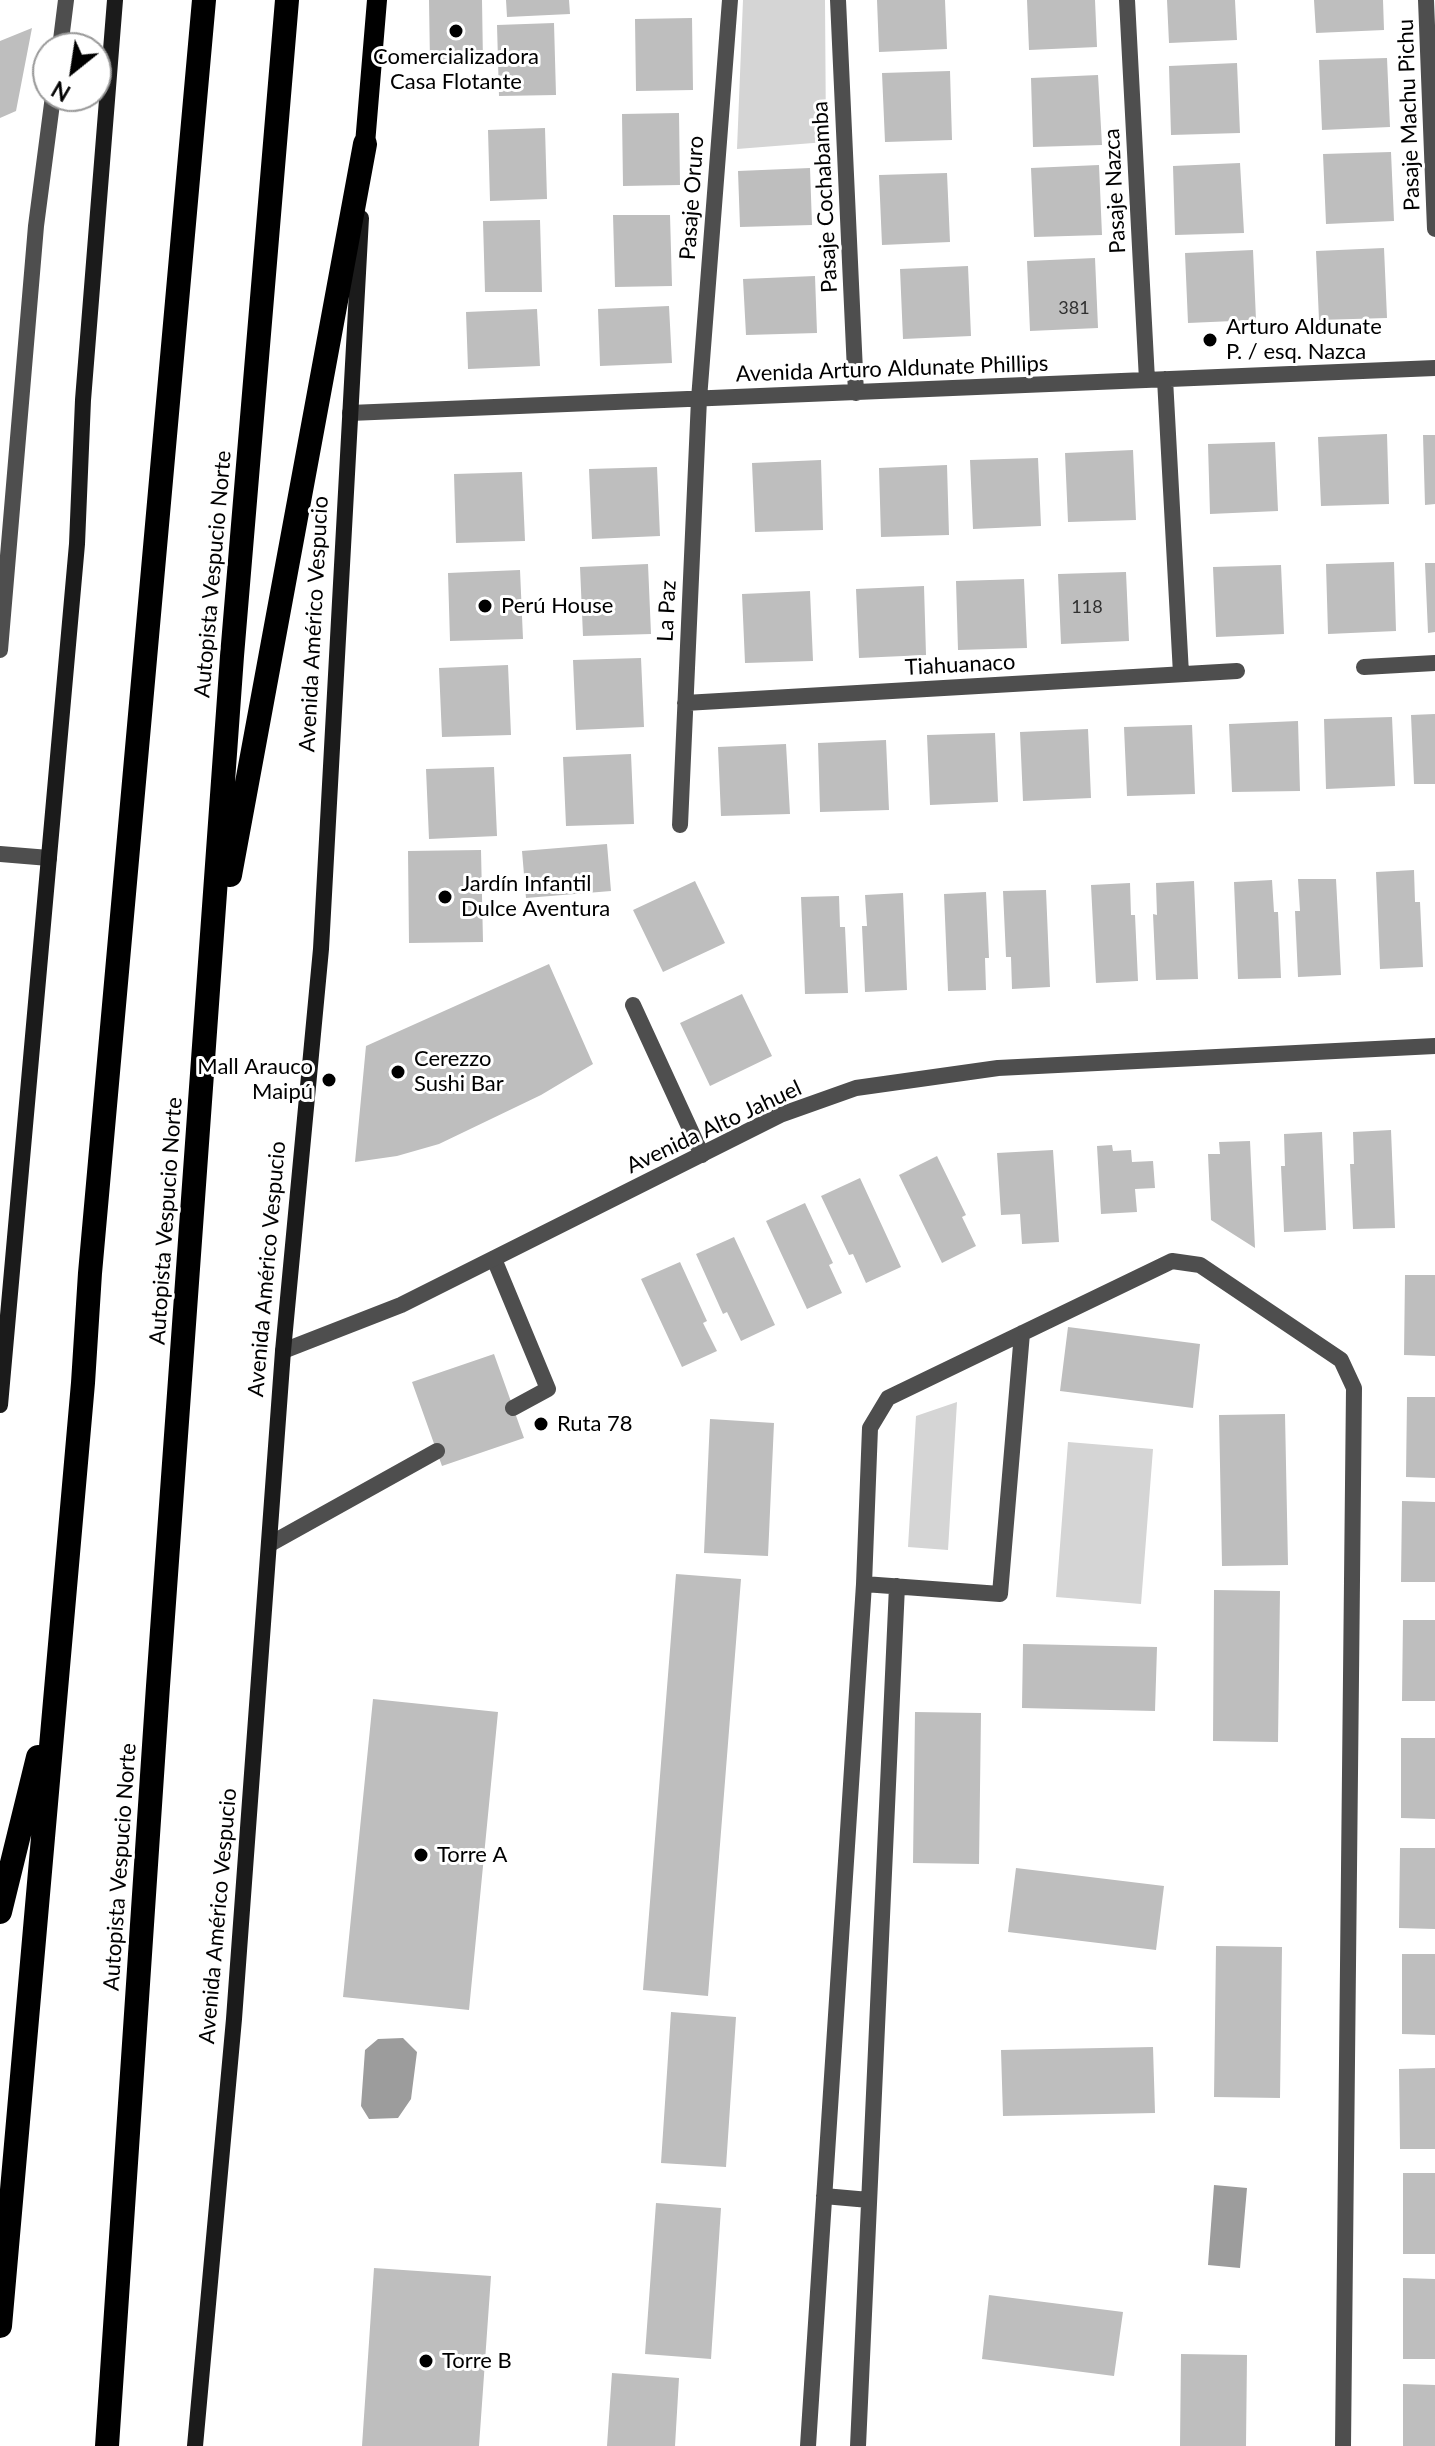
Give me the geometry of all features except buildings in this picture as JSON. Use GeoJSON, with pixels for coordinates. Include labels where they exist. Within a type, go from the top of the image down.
{"type":"FeatureCollection","features":[{"type":"Feature","properties":{"kind":"highway"},"geometry":{"type":"LineString","coordinates":[[0,2326],[204,0]]}},
{"type":"Feature","properties":{"kind":"highway","name":"Autopista Vespucio Norte"},"geometry":{"type":"LineString","coordinates":[[107,2446],[233,641],[287,0]]}},
{"type":"Feature","properties":{"kind":"highway"},"geometry":{"type":"LineString","coordinates":[[208,995],[365,144]]}},
{"type":"Feature","properties":{"kind":"highway"},"geometry":{"type":"LineString","coordinates":[[0,1912],[57,1681]]}},
{"type":"Feature","properties":{"kind":"main road"},"geometry":{"type":"LineString","coordinates":[[0,1405],[77,544],[83,400],[115,0]]}},
{"type":"Feature","properties":{"kind":"main road","name":"Avenida Américo Vespucio"},"geometry":{"type":"LineString","coordinates":[[195,2446],[234,2019],[283,1351],[321,949],[365,144],[377,0]]}},
{"type":"Feature","properties":{"kind":"street"},"geometry":{"type":"LineString","coordinates":[[62,32],[66,0]]}},
{"type":"Feature","properties":{"kind":"street","name":"Pasaje Oruro"},"geometry":{"type":"LineString","coordinates":[[699,399],[730,0]]}},
{"type":"Feature","properties":{"kind":"street","name":"Pasaje Cochabamba"},"geometry":{"type":"LineString","coordinates":[[838,0],[856,393]]}},
{"type":"Feature","properties":{"kind":"street","name":"Pasaje Nazca"},"geometry":{"type":"LineString","coordinates":[[1127,0],[1147,380]]}},
{"type":"Feature","properties":{"kind":"street","name":"Pasaje Machu Pichu"},"geometry":{"type":"LineString","coordinates":[[1426,0],[1435,229]]}},
{"type":"Feature","properties":{"kind":"street"},"geometry":{"type":"LineString","coordinates":[[0,650],[36,226],[51,112]]}},
{"type":"Feature","properties":{"kind":"street","name":"Avenida Arturo Aldunate Phillips"},"geometry":{"type":"LineString","coordinates":[[350,413],[1435,368]]}},
{"type":"Feature","properties":{"kind":"street"},"geometry":{"type":"LineString","coordinates":[[1165,379],[1181,674]]}},
{"type":"Feature","properties":{"kind":"street","name":"La Paz"},"geometry":{"type":"LineString","coordinates":[[680,825],[699,399]]}},
{"type":"Feature","properties":{"kind":"street"},"geometry":{"type":"LineString","coordinates":[[1364,667],[1435,663]]}},
{"type":"Feature","properties":{"kind":"street","name":"Tiahuanaco"},"geometry":{"type":"LineString","coordinates":[[685,703],[1237,671]]}},
{"type":"Feature","properties":{"kind":"street"},"geometry":{"type":"LineString","coordinates":[[0,854],[49,858]]}},
{"type":"Feature","properties":{"kind":"street"},"geometry":{"type":"LineString","coordinates":[[633,1005],[702,1155]]}},
{"type":"Feature","properties":{"kind":"street","name":"Avenida Alto Jahuel"},"geometry":{"type":"LineString","coordinates":[[283,1351],[401,1305],[780,1115],[856,1088],[998,1068],[1435,1046]]}},
{"type":"Feature","properties":{"kind":"street"},"geometry":{"type":"LineString","coordinates":[[494,1259],[548,1389],[513,1408]]}},
{"type":"Feature","properties":{"kind":"street"},"geometry":{"type":"LineString","coordinates":[[808,2446],[864,1584],[870,1428],[888,1398],[1172,1261],[1200,1265],[1341,1360],[1354,1388],[1343,2446]]}},
{"type":"Feature","properties":{"kind":"street"},"geometry":{"type":"LineString","coordinates":[[864,1584],[1000,1594],[1022,1333]]}},
{"type":"Feature","properties":{"kind":"street"},"geometry":{"type":"LineString","coordinates":[[270,1544],[437,1451]]}},
{"type":"Feature","properties":{"kind":"street"},"geometry":{"type":"LineString","coordinates":[[858,2446],[897,1586]]}},
{"type":"Feature","properties":{"kind":"street"},"geometry":{"type":"LineString","coordinates":[[824,2196],[869,2200]]}},
{"type":"Feature","properties":{"kind":"shaded area"},"geometry":{"type":"Polygon","coordinates":[[[743,0],[825,0],[826,142],[737,149],[743,0]]]}},
{"type":"Feature","properties":{"kind":"shaded area"},"geometry":{"type":"Polygon","coordinates":[[[957,1402],[948,1550],[908,1547],[916,1416],[957,1402]]]}},
{"type":"Feature","properties":{"kind":"shaded area"},"geometry":{"type":"Polygon","coordinates":[[[1068,1442],[1153,1449],[1141,1604],[1056,1597],[1068,1442]]]}},
{"type":"Feature","properties":{"kind":"shaded area"},"geometry":{"type":"Polygon","coordinates":[[[403,2038],[417,2052],[411,2099],[398,2118],[369,2119],[361,2106],[365,2050],[378,2039],[403,2038]]]}},
{"type":"Feature","properties":{"kind":"shaded area"},"geometry":{"type":"Polygon","coordinates":[[[1214,2185],[1247,2188],[1240,2268],[1208,2265],[1214,2185]]]}},
{"type":"Feature","properties":{"kind":"place","name":"Comercializadora Casa Flotante"},"geometry":{"type":"Point","coordinates":[456,31]}},
{"type":"Feature","properties":{"kind":"place","name":"Arturo Aldunate P. / esq. Nazca"},"geometry":{"type":"Point","coordinates":[1210,340]}},
{"type":"Feature","properties":{"kind":"place","name":"Perú House"},"geometry":{"type":"Point","coordinates":[485,606]}},
{"type":"Feature","properties":{"kind":"place","name":"Jardín Infantil Dulce Aventura"},"geometry":{"type":"Point","coordinates":[445,897]}},
{"type":"Feature","properties":{"kind":"place","name":"Cerezzo Sushi Bar"},"geometry":{"type":"Point","coordinates":[398,1072]}},
{"type":"Feature","properties":{"kind":"place","name":"Mall Arauco Maipú"},"geometry":{"type":"Point","coordinates":[329,1080]}},
{"type":"Feature","properties":{"kind":"place","name":"Ruta 78"},"geometry":{"type":"Point","coordinates":[541,1424]}},
{"type":"Feature","properties":{"kind":"place","name":"Torre A"},"geometry":{"type":"Point","coordinates":[421,1855]}},
{"type":"Feature","properties":{"kind":"place","name":"Torre B"},"geometry":{"type":"Point","coordinates":[426,2361]}}]}
